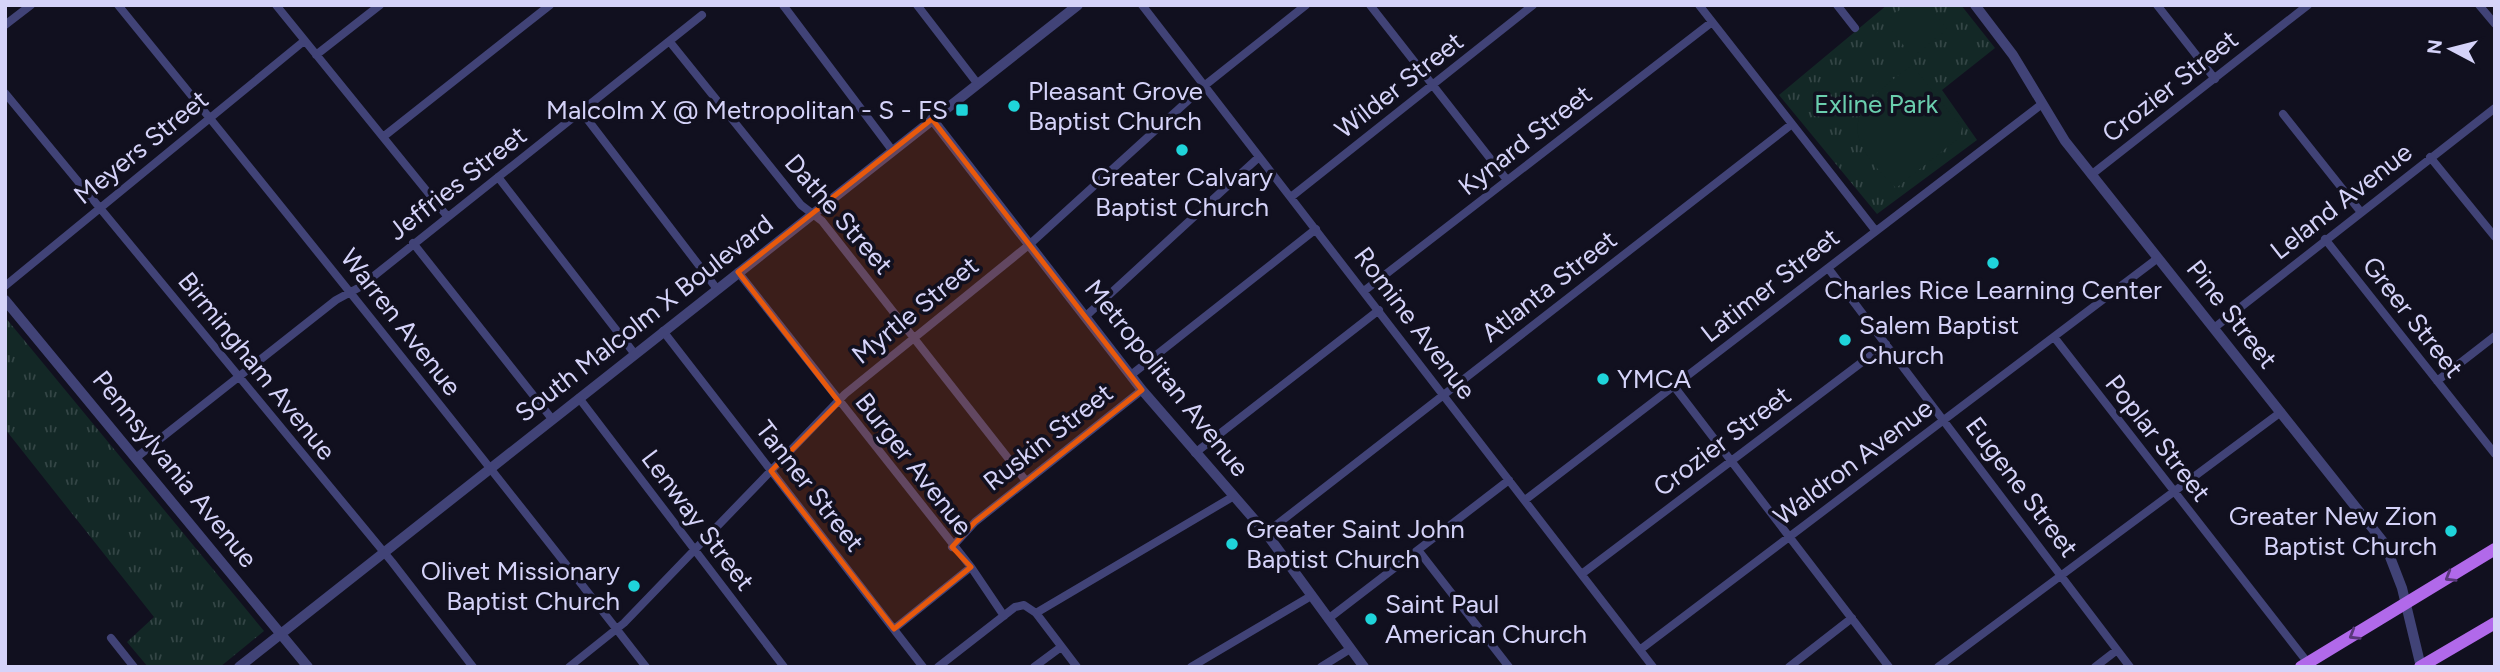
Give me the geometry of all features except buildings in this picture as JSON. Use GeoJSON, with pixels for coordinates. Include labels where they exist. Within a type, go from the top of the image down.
{"type":"FeatureCollection","features":[{"type":"Feature","properties":{"kind":"main road"},"geometry":{"type":"LineString","coordinates":[[2305,665],[2495,549]]}},
{"type":"Feature","properties":{"kind":"main road"},"geometry":{"type":"LineString","coordinates":[[2420,667],[2495,623]]}},
{"type":"Feature","properties":{"kind":"street"},"geometry":{"type":"LineString","coordinates":[[5,25],[31,5]]}},
{"type":"Feature","properties":{"kind":"street","name":"Warren Avenue"},"geometry":{"type":"LineString","coordinates":[[118,5],[302,230],[646,667]]}},
{"type":"Feature","properties":{"kind":"street"},"geometry":{"type":"LineString","coordinates":[[276,5],[447,216]]}},
{"type":"Feature","properties":{"kind":"street"},"geometry":{"type":"LineString","coordinates":[[316,55],[380,5]]}},
{"type":"Feature","properties":{"kind":"street"},"geometry":{"type":"LineString","coordinates":[[383,137],[550,5]]}},
{"type":"Feature","properties":{"kind":"street"},"geometry":{"type":"LineString","coordinates":[[783,5],[892,150]]}},
{"type":"Feature","properties":{"kind":"street"},"geometry":{"type":"LineString","coordinates":[[917,5],[977,83]]}},
{"type":"Feature","properties":{"kind":"street","name":"Romine Avenue"},"geometry":{"type":"LineString","coordinates":[[1142,5],[1653,667]]}},
{"type":"Feature","properties":{"kind":"street","name":"Myrtle Street"},"geometry":{"type":"LineString","coordinates":[[569,667],[617,628],[695,551],[838,401],[912,337],[1030,244],[1204,86],[1306,5]]}},
{"type":"Feature","properties":{"kind":"street"},"geometry":{"type":"LineString","coordinates":[[1370,5],[1507,180]]}},
{"type":"Feature","properties":{"kind":"street","name":"Wilder Street"},"geometry":{"type":"LineString","coordinates":[[1291,197],[1533,5]]}},
{"type":"Feature","properties":{"kind":"street"},"geometry":{"type":"LineString","coordinates":[[1699,5],[1875,230]]}},
{"type":"Feature","properties":{"kind":"street"},"geometry":{"type":"LineString","coordinates":[[1837,5],[1855,28]]}},
{"type":"Feature","properties":{"kind":"street","name":"Pine Street"},"geometry":{"type":"LineString","coordinates":[[1975,5],[2013,55],[2042,104],[2091,175],[2385,544],[2406,604],[2420,667]]}},
{"type":"Feature","properties":{"kind":"street"},"geometry":{"type":"LineString","coordinates":[[2157,5],[2215,79]]}},
{"type":"Feature","properties":{"kind":"street","name":"Crozier Street"},"geometry":{"type":"LineString","coordinates":[[2091,175],[2308,5]]}},
{"type":"Feature","properties":{"kind":"street"},"geometry":{"type":"LineString","coordinates":[[2479,5],[2495,24]]}},
{"type":"Feature","properties":{"kind":"street","name":"South Malcolm X Boulevard"},"geometry":{"type":"LineString","coordinates":[[239,667],[1075,6]]}},
{"type":"Feature","properties":{"kind":"street","name":"Jeffries Street"},"geometry":{"type":"LineString","coordinates":[[137,457],[237,376],[360,287],[702,15]]}},
{"type":"Feature","properties":{"kind":"street","name":"Kynard Street"},"geometry":{"type":"LineString","coordinates":[[1364,291],[1712,22]]}},
{"type":"Feature","properties":{"kind":"street","name":"Meyers Street"},"geometry":{"type":"LineString","coordinates":[[5,285],[304,41]]}},
{"type":"Feature","properties":{"kind":"street","name":"Dathe Street"},"geometry":{"type":"LineString","coordinates":[[670,42],[801,205],[822,221],[1026,481]]}},
{"type":"Feature","properties":{"kind":"street","name":"Birmingham Avenue"},"geometry":{"type":"LineString","coordinates":[[5,93],[384,553],[473,667]]}},
{"type":"Feature","properties":{"kind":"street","name":"Latimer Street"},"geometry":{"type":"LineString","coordinates":[[1525,500],[2042,104]]}},
{"type":"Feature","properties":{"kind":"street","name":"Leland Avenue"},"geometry":{"type":"LineString","coordinates":[[2214,328],[2360,211],[2495,108]]}},
{"type":"Feature","properties":{"kind":"street"},"geometry":{"type":"LineString","coordinates":[[581,111],[717,289]]}},
{"type":"Feature","properties":{"kind":"street"},"geometry":{"type":"LineString","coordinates":[[2283,114],[2360,211]]}},
{"type":"Feature","properties":{"kind":"street","name":"Metropolitan Avenue"},"geometry":{"type":"LineString","coordinates":[[932,119],[1142,390],[1266,533],[1364,667]]}},
{"type":"Feature","properties":{"kind":"street","name":"Atlanta Street"},"geometry":{"type":"LineString","coordinates":[[1266,533],[1792,124]]}},
{"type":"Feature","properties":{"kind":"street"},"geometry":{"type":"LineString","coordinates":[[1086,316],[1259,157]]}},
{"type":"Feature","properties":{"kind":"street"},"geometry":{"type":"LineString","coordinates":[[2430,157],[2495,237]]}},
{"type":"Feature","properties":{"kind":"street"},"geometry":{"type":"LineString","coordinates":[[498,177],[634,354]]}},
{"type":"Feature","properties":{"kind":"street","name":"Ruskin Street"},"geometry":{"type":"LineString","coordinates":[[1131,375],[1316,229]]}},
{"type":"Feature","properties":{"kind":"street","name":"Greer Street"},"geometry":{"type":"LineString","coordinates":[[2325,239],[2495,454]]}},
{"type":"Feature","properties":{"kind":"street"},"geometry":{"type":"LineString","coordinates":[[414,243],[552,419]]}},
{"type":"Feature","properties":{"kind":"street","name":"Waldron Avenue"},"geometry":{"type":"LineString","coordinates":[[1641,649],[2158,258]]}},
{"type":"Feature","properties":{"kind":"street","name":"Eugene Street"},"geometry":{"type":"LineString","coordinates":[[1828,268],[2130,667]]}},
{"type":"Feature","properties":{"kind":"street","name":"Burger Avenue"},"geometry":{"type":"LineString","coordinates":[[738,272],[952,547],[971,567],[1004,616]]}},
{"type":"Feature","properties":{"kind":"street","name":"Pennsylvania Avenue"},"geometry":{"type":"LineString","coordinates":[[5,300],[308,667]]}},
{"type":"Feature","properties":{"kind":"street"},"geometry":{"type":"LineString","coordinates":[[1195,453],[1379,310]]}},
{"type":"Feature","properties":{"kind":"street","name":"Tanner Street"},"geometry":{"type":"LineString","coordinates":[[663,331],[923,667]]}},
{"type":"Feature","properties":{"kind":"street"},"geometry":{"type":"LineString","coordinates":[[2437,381],[2495,336]]}},
{"type":"Feature","properties":{"kind":"street","name":"Poplar Street"},"geometry":{"type":"LineString","coordinates":[[2054,337],[2305,665]]}},
{"type":"Feature","properties":{"kind":"street","name":"Crozier Street"},"geometry":{"type":"LineString","coordinates":[[1583,573],[1886,344]]}},
{"type":"Feature","properties":{"kind":"street"},"geometry":{"type":"LineString","coordinates":[[1673,385],[1889,667]]}},
{"type":"Feature","properties":{"kind":"street","name":"Ruskin Street"},"geometry":{"type":"LineString","coordinates":[[952,547],[975,522],[1142,390]]}},
{"type":"Feature","properties":{"kind":"street","name":"Lenway Street"},"geometry":{"type":"LineString","coordinates":[[579,398],[785,667]]}},
{"type":"Feature","properties":{"kind":"street"},"geometry":{"type":"LineString","coordinates":[[1938,667],[2281,412]]}},
{"type":"Feature","properties":{"kind":"street"},"geometry":{"type":"LineString","coordinates":[[1328,619],[1509,480]]}},
{"type":"Feature","properties":{"kind":"street"},"geometry":{"type":"LineString","coordinates":[[1036,613],[1234,496]]}},
{"type":"Feature","properties":{"kind":"street"},"geometry":{"type":"LineString","coordinates":[[1418,550],[1509,667]]}},
{"type":"Feature","properties":{"kind":"street"},"geometry":{"type":"LineString","coordinates":[[894,629],[971,567]]}},
{"type":"Feature","properties":{"kind":"street"},"geometry":{"type":"LineString","coordinates":[[1191,667],[1311,596]]}},
{"type":"Feature","properties":{"kind":"street"},"geometry":{"type":"LineString","coordinates":[[938,667],[1016,607],[1024,605],[1036,613],[1077,667]]}},
{"type":"Feature","properties":{"kind":"street"},"geometry":{"type":"LineString","coordinates":[[1789,667],[1852,618]]}},
{"type":"Feature","properties":{"kind":"street"},"geometry":{"type":"LineString","coordinates":[[111,638],[134,667]]}},
{"type":"Feature","properties":{"kind":"street"},"geometry":{"type":"LineString","coordinates":[[1034,667],[1061,647]]}},
{"type":"Feature","properties":{"kind":"street"},"geometry":{"type":"LineString","coordinates":[[1321,667],[1350,649]]}},
{"type":"Feature","properties":{"kind":"street"},"geometry":{"type":"LineString","coordinates":[[2095,667],[2117,650]]}},
{"type":"Feature","properties":{"kind":"highlighted area"},"geometry":{"type":"Polygon","coordinates":[[[932,119],[1142,390],[975,522],[952,547],[971,567],[894,629],[771,471],[839,402],[738,272],[932,119]]]}},
{"type":"Feature","properties":{"kind":"green space","name":"Exline Park"},"geometry":{"type":"Polygon","coordinates":[[[1887,5],[1961,5],[1995,48],[1942,90],[1977,140],[1877,214],[1779,95],[1887,5]]]}},
{"type":"Feature","properties":{"kind":"green space"},"geometry":{"type":"Polygon","coordinates":[[[1906,5],[1928,5],[1947,29],[1913,57],[1885,22],[1906,5]]]}},
{"type":"Feature","properties":{"kind":"green space"},"geometry":{"type":"Polygon","coordinates":[[[1912,65],[1962,128],[1960,137],[1896,188],[1864,150],[1858,135],[1858,122],[1875,95],[1912,65]]]}},
{"type":"Feature","properties":{"kind":"green space"},"geometry":{"type":"Polygon","coordinates":[[[5,317],[264,631],[220,667],[148,667],[127,642],[154,617],[5,429],[5,317]]]}},
{"type":"Feature","properties":{"kind":"place","name":"Pleasant Grove Baptist Church"},"geometry":{"type":"Point","coordinates":[1014,106]}},
{"type":"Feature","properties":{"kind":"place","name":"Malcolm X @ Metropolitan - S - FS"},"geometry":{"type":"Point","coordinates":[962,110]}},
{"type":"Feature","properties":{"kind":"place","name":"Greater Calvary Baptist Church"},"geometry":{"type":"Point","coordinates":[1182,150]}},
{"type":"Feature","properties":{"kind":"place","name":"Charles Rice Learning Center"},"geometry":{"type":"Point","coordinates":[1993,263]}},
{"type":"Feature","properties":{"kind":"place","name":"Salem Baptist Church"},"geometry":{"type":"Point","coordinates":[1845,340]}},
{"type":"Feature","properties":{"kind":"place","name":"YMCA"},"geometry":{"type":"Point","coordinates":[1603,379]}},
{"type":"Feature","properties":{"kind":"place","name":"Greater New Zion Baptist Church"},"geometry":{"type":"Point","coordinates":[2451,531]}},
{"type":"Feature","properties":{"kind":"place","name":"Greater Saint John Baptist Church"},"geometry":{"type":"Point","coordinates":[1232,544]}},
{"type":"Feature","properties":{"kind":"place","name":"Olivet Missionary Baptist Church"},"geometry":{"type":"Point","coordinates":[634,586]}},
{"type":"Feature","properties":{"kind":"place","name":"Saint Paul American Church"},"geometry":{"type":"Point","coordinates":[1371,619]}}]}
